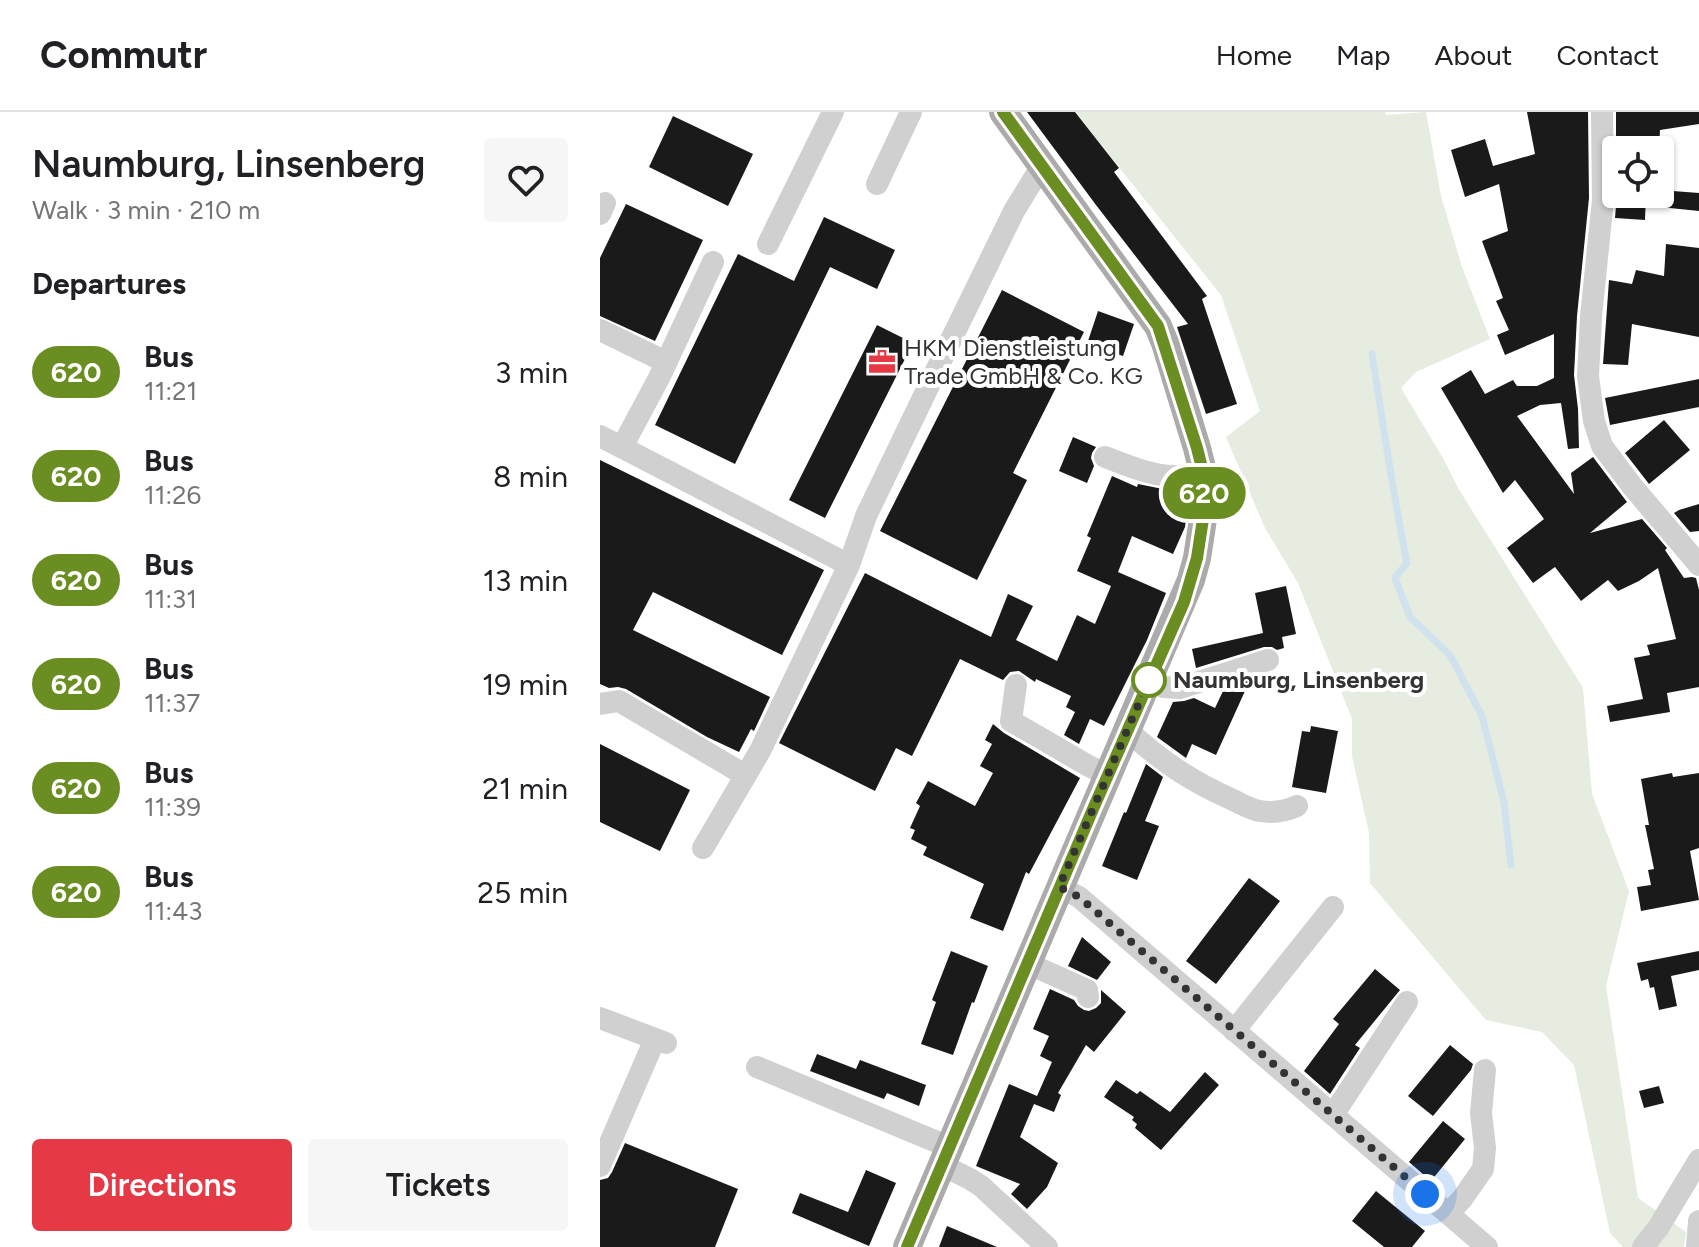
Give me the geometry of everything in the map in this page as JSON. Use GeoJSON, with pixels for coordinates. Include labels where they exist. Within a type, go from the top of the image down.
{"type":"FeatureCollection","features":[{"type":"Feature","properties":{"kind":"main road"},"geometry":{"type":"LineString","coordinates":[[907,1247],[1191,580],[1205,506],[1203,472],[1158,326],[1003,112]]}},
{"type":"Feature","properties":{"kind":"street"},"geometry":{"type":"LineString","coordinates":[[768,244],[833,112]]}},
{"type":"Feature","properties":{"kind":"street"},"geometry":{"type":"LineString","coordinates":[[877,184],[911,112]]}},
{"type":"Feature","properties":{"kind":"street"},"geometry":{"type":"LineString","coordinates":[[1602,112],[1603,199],[1588,376],[1594,421],[1602,446],[1699,565]]}},
{"type":"Feature","properties":{"kind":"street"},"geometry":{"type":"LineString","coordinates":[[703,848],[760,751],[849,565],[866,516],[1014,211],[1041,167]]}},
{"type":"Feature","properties":{"kind":"street"},"geometry":{"type":"LineString","coordinates":[[622,447],[713,262]]}},
{"type":"Feature","properties":{"kind":"street"},"geometry":{"type":"LineString","coordinates":[[600,330],[666,362]]}},
{"type":"Feature","properties":{"kind":"street"},"geometry":{"type":"LineString","coordinates":[[600,436],[849,565]]}},
{"type":"Feature","properties":{"kind":"street"},"geometry":{"type":"LineString","coordinates":[[1105,457],[1162,477],[1191,476],[1203,472]]}},
{"type":"Feature","properties":{"kind":"street"},"geometry":{"type":"LineString","coordinates":[[1149,680],[1163,687],[1180,688],[1268,660]]}},
{"type":"Feature","properties":{"kind":"street"},"geometry":{"type":"LineString","coordinates":[[1016,685],[1011,721],[1106,779]]}},
{"type":"Feature","properties":{"kind":"street"},"geometry":{"type":"LineString","coordinates":[[600,704],[619,701],[745,775]]}},
{"type":"Feature","properties":{"kind":"street"},"geometry":{"type":"LineString","coordinates":[[1127,730],[1181,774],[1233,800],[1258,811],[1287,810],[1297,806]]}},
{"type":"Feature","properties":{"kind":"street"},"geometry":{"type":"LineString","coordinates":[[1038,748],[1106,779]]}},
{"type":"Feature","properties":{"kind":"street"},"geometry":{"type":"LineString","coordinates":[[1059,887],[1079,897],[1487,1247]]}},
{"type":"Feature","properties":{"kind":"street"},"geometry":{"type":"LineString","coordinates":[[1234,1031],[1333,907]]}},
{"type":"Feature","properties":{"kind":"street"},"geometry":{"type":"LineString","coordinates":[[1027,963],[1087,990],[1088,997]]}},
{"type":"Feature","properties":{"kind":"street"},"geometry":{"type":"LineString","coordinates":[[1333,1115],[1407,1002]]}},
{"type":"Feature","properties":{"kind":"street"},"geometry":{"type":"LineString","coordinates":[[600,1018],[661,1042],[600,1166]]}},
{"type":"Feature","properties":{"kind":"street"},"geometry":{"type":"LineString","coordinates":[[757,1067],[946,1156],[960,1173],[981,1186],[1047,1247]]}},
{"type":"Feature","properties":{"kind":"street"},"geometry":{"type":"LineString","coordinates":[[1448,1214],[1483,1169],[1485,1148],[1481,1113],[1485,1070]]}},
{"type":"Feature","properties":{"kind":"street"},"geometry":{"type":"LineString","coordinates":[[1643,1247],[1699,1160]]}},
{"type":"Feature","properties":{"kind":"street"},"geometry":{"type":"LineString","coordinates":[[1697,1247],[1699,1221]]}},
{"type":"Feature","properties":{"kind":"shaded area"},"geometry":{"type":"Polygon","coordinates":[[[1075,112],[1385,112],[1386,115],[1426,112],[1441,196],[1462,267],[1490,339],[1416,372],[1401,388],[1458,488],[1583,688],[1592,794],[1629,891],[1606,986],[1638,1198],[1686,1232],[1684,1247],[1623,1247],[1610,1233],[1574,1065],[1542,1032],[1486,1020],[1370,883],[1369,833],[1352,756],[1352,719],[1298,583],[1265,528],[1226,437],[1260,411],[1221,295],[1075,112]]]}},
{"type":"Feature","properties":{"kind":"building"},"geometry":{"type":"Polygon","coordinates":[[[1027,112],[1075,112],[1119,168],[1114,172],[1207,296],[1202,299],[1237,404],[1206,414],[1177,327],[1188,324],[1027,112]]]}},
{"type":"Feature","properties":{"kind":"building"},"geometry":{"type":"Polygon","coordinates":[[[1527,112],[1588,112],[1589,198],[1574,375],[1579,448],[1568,449],[1561,403],[1540,405],[1517,416],[1574,494],[1571,473],[1593,457],[1627,502],[1590,533],[1642,519],[1667,548],[1665,550],[1684,578],[1696,578],[1699,590],[1699,687],[1667,693],[1670,712],[1610,722],[1607,706],[1643,699],[1634,658],[1650,655],[1647,645],[1676,639],[1658,568],[1618,591],[1608,580],[1581,601],[1555,567],[1533,583],[1507,548],[1544,519],[1515,480],[1503,493],[1441,388],[1471,370],[1485,394],[1513,380],[1517,386],[1537,386],[1554,378],[1554,334],[1505,355],[1497,335],[1509,330],[1496,301],[1503,298],[1482,241],[1508,231],[1499,184],[1465,197],[1451,150],[1485,139],[1493,166],[1535,154],[1527,112]]]}},
{"type":"Feature","properties":{"kind":"building"},"geometry":{"type":"Polygon","coordinates":[[[1616,112],[1699,112],[1699,124],[1660,130],[1660,136],[1616,136],[1616,112]]]}},
{"type":"Feature","properties":{"kind":"building"},"geometry":{"type":"Polygon","coordinates":[[[673,116],[753,154],[728,206],[649,167],[673,116]]]}},
{"type":"Feature","properties":{"kind":"building"},"geometry":{"type":"Polygon","coordinates":[[[1674,191],[1699,193],[1699,211],[1670,208],[1674,208],[1674,191]]]}},
{"type":"Feature","properties":{"kind":"building"},"geometry":{"type":"Polygon","coordinates":[[[626,204],[703,240],[655,341],[600,316],[600,258],[626,204]]]}},
{"type":"Feature","properties":{"kind":"building"},"geometry":{"type":"Polygon","coordinates":[[[1616,208],[1645,208],[1645,220],[1615,218],[1616,208]]]}},
{"type":"Feature","properties":{"kind":"building"},"geometry":{"type":"Polygon","coordinates":[[[824,217],[895,250],[877,289],[830,267],[735,464],[655,425],[738,254],[794,281],[824,217]]]}},
{"type":"Feature","properties":{"kind":"building"},"geometry":{"type":"Polygon","coordinates":[[[1666,244],[1699,248],[1699,337],[1632,324],[1628,365],[1603,364],[1609,280],[1632,284],[1636,270],[1664,276],[1666,244]]]}},
{"type":"Feature","properties":{"kind":"building"},"geometry":{"type":"Polygon","coordinates":[[[1002,290],[1084,332],[1013,473],[1027,480],[977,580],[880,531],[1002,290]]]}},
{"type":"Feature","properties":{"kind":"building"},"geometry":{"type":"Polygon","coordinates":[[[1098,311],[1134,324],[1123,356],[1087,344],[1098,311]]]}},
{"type":"Feature","properties":{"kind":"building"},"geometry":{"type":"Polygon","coordinates":[[[877,325],[913,343],[825,518],[789,500],[877,325]]]}},
{"type":"Feature","properties":{"kind":"building"},"geometry":{"type":"Polygon","coordinates":[[[1699,379],[1699,407],[1610,425],[1605,398],[1699,379]]]}},
{"type":"Feature","properties":{"kind":"building"},"geometry":{"type":"Polygon","coordinates":[[[1664,420],[1690,450],[1649,484],[1625,453],[1664,420]]]}},
{"type":"Feature","properties":{"kind":"building"},"geometry":{"type":"Polygon","coordinates":[[[1073,437],[1096,447],[1091,458],[1094,466],[1087,483],[1059,471],[1073,437]]]}},
{"type":"Feature","properties":{"kind":"building"},"geometry":{"type":"Polygon","coordinates":[[[600,460],[824,570],[782,655],[653,592],[633,630],[770,697],[754,731],[751,729],[739,752],[707,737],[626,689],[600,684],[600,460]]]}},
{"type":"Feature","properties":{"kind":"building"},"geometry":{"type":"Polygon","coordinates":[[[1112,476],[1137,487],[1138,484],[1163,489],[1187,489],[1188,505],[1185,527],[1173,554],[1132,536],[1118,572],[1166,593],[1147,640],[1104,726],[1090,719],[1079,744],[1064,735],[1075,712],[1066,707],[1071,696],[1036,679],[1035,682],[1019,671],[1010,672],[1003,680],[960,659],[912,756],[896,748],[875,791],[779,743],[865,573],[991,637],[1008,594],[1033,606],[1016,640],[1057,661],[1077,615],[1095,624],[1111,586],[1077,571],[1091,538],[1087,536],[1112,476]]]}},
{"type":"Feature","properties":{"kind":"building"},"geometry":{"type":"Polygon","coordinates":[[[1699,504],[1699,531],[1690,532],[1674,513],[1699,504]]]}},
{"type":"Feature","properties":{"kind":"building"},"geometry":{"type":"Polygon","coordinates":[[[1286,586],[1296,634],[1282,637],[1284,648],[1264,647],[1196,668],[1192,649],[1263,633],[1255,593],[1286,586]]]}},
{"type":"Feature","properties":{"kind":"building"},"geometry":{"type":"Polygon","coordinates":[[[1250,680],[1216,755],[1192,744],[1186,758],[1157,737],[1173,702],[1194,698],[1215,708],[1224,689],[1250,680]]]}},
{"type":"Feature","properties":{"kind":"building"},"geometry":{"type":"Polygon","coordinates":[[[993,724],[1080,778],[1029,874],[1026,872],[1003,931],[970,918],[984,884],[923,855],[927,847],[911,839],[915,830],[910,828],[920,806],[916,803],[928,781],[975,806],[993,773],[980,766],[992,744],[985,740],[993,724]]]}},
{"type":"Feature","properties":{"kind":"building"},"geometry":{"type":"Polygon","coordinates":[[[1311,726],[1338,731],[1326,793],[1292,787],[1302,731],[1310,732],[1311,726]]]}},
{"type":"Feature","properties":{"kind":"building"},"geometry":{"type":"Polygon","coordinates":[[[600,744],[690,790],[660,851],[600,822],[600,744]]]}},
{"type":"Feature","properties":{"kind":"building"},"geometry":{"type":"Polygon","coordinates":[[[1146,764],[1163,777],[1145,821],[1159,826],[1137,880],[1102,866],[1146,764]]]}},
{"type":"Feature","properties":{"kind":"building"},"geometry":{"type":"Polygon","coordinates":[[[1672,773],[1673,777],[1699,773],[1699,848],[1690,851],[1699,900],[1641,911],[1637,887],[1651,885],[1648,870],[1654,869],[1645,825],[1649,825],[1641,779],[1672,773]]]}},
{"type":"Feature","properties":{"kind":"building"},"geometry":{"type":"Polygon","coordinates":[[[1249,878],[1280,901],[1216,984],[1186,961],[1249,878]]]}},
{"type":"Feature","properties":{"kind":"building"},"geometry":{"type":"Polygon","coordinates":[[[1082,937],[1111,962],[1097,980],[1068,966],[1082,937]]]}},
{"type":"Feature","properties":{"kind":"building"},"geometry":{"type":"Polygon","coordinates":[[[951,951],[988,966],[953,1055],[921,1044],[936,1002],[932,1000],[951,951]]]}},
{"type":"Feature","properties":{"kind":"building"},"geometry":{"type":"Polygon","coordinates":[[[1699,951],[1699,970],[1671,976],[1677,1006],[1659,1010],[1654,987],[1650,988],[1648,979],[1641,981],[1637,963],[1699,951]]]}},
{"type":"Feature","properties":{"kind":"building"},"geometry":{"type":"Polygon","coordinates":[[[1375,969],[1400,990],[1355,1045],[1360,1048],[1330,1094],[1304,1071],[1339,1024],[1333,1019],[1375,969]]]}},
{"type":"Feature","properties":{"kind":"building"},"geometry":{"type":"Polygon","coordinates":[[[1050,989],[1089,1011],[1101,1003],[1101,990],[1126,1012],[1094,1052],[1086,1045],[1058,1093],[1061,1095],[1054,1112],[1034,1104],[1020,1137],[1058,1163],[1047,1187],[1027,1209],[1011,1194],[1020,1184],[976,1166],[1009,1084],[1037,1096],[1052,1062],[1040,1056],[1049,1036],[1033,1029],[1050,989]]]}},
{"type":"Feature","properties":{"kind":"building"},"geometry":{"type":"Polygon","coordinates":[[[1450,1045],[1473,1064],[1433,1116],[1408,1096],[1450,1045]]]}},
{"type":"Feature","properties":{"kind":"building"},"geometry":{"type":"Polygon","coordinates":[[[817,1054],[856,1069],[860,1060],[926,1085],[919,1106],[887,1093],[884,1099],[810,1071],[817,1054]]]}},
{"type":"Feature","properties":{"kind":"building"},"geometry":{"type":"Polygon","coordinates":[[[1205,1072],[1219,1085],[1161,1150],[1135,1128],[1134,1117],[1104,1097],[1116,1080],[1137,1094],[1140,1091],[1170,1112],[1205,1072]]]}},
{"type":"Feature","properties":{"kind":"building"},"geometry":{"type":"Polygon","coordinates":[[[1659,1086],[1664,1103],[1644,1108],[1639,1091],[1659,1086]]]}},
{"type":"Feature","properties":{"kind":"building"},"geometry":{"type":"Polygon","coordinates":[[[1443,1121],[1465,1139],[1431,1181],[1409,1162],[1443,1121]]]}},
{"type":"Feature","properties":{"kind":"building"},"geometry":{"type":"Polygon","coordinates":[[[625,1143],[738,1189],[715,1247],[600,1247],[600,1180],[608,1178],[625,1143]]]}},
{"type":"Feature","properties":{"kind":"building"},"geometry":{"type":"Polygon","coordinates":[[[866,1170],[896,1183],[869,1246],[792,1213],[800,1193],[848,1212],[866,1170]]]}},
{"type":"Feature","properties":{"kind":"building"},"geometry":{"type":"Polygon","coordinates":[[[1376,1191],[1425,1231],[1412,1247],[1384,1247],[1352,1221],[1376,1191]]]}},
{"type":"Feature","properties":{"kind":"building"},"geometry":{"type":"Polygon","coordinates":[[[947,1226],[997,1247],[939,1247],[947,1226]]]}},
{"type":"Feature","properties":{"kind":"waterway"},"geometry":{"type":"LineString","coordinates":[[1372,354],[1407,563],[1395,578],[1410,617],[1450,655],[1482,716],[1504,802],[1511,865]]}},
{"type":"Feature","properties":{"kind":"bus line","name":"620"},"geometry":{"type":"LineString","coordinates":[[907,1247],[1184,602],[1197,558],[1205,506],[1203,472],[1197,448],[1158,326],[1003,112]]}},
{"type":"Feature","properties":{"kind":"place","name":"HKM Dienstleistung Trade GmbH & Co. KG"},"geometry":{"type":"Point","coordinates":[882,362]}},
{"type":"Feature","properties":{"kind":"place","name":"Naumburg, Linsenberg"},"geometry":{"type":"Point","coordinates":[1149,680]}},
{"type":"Feature","properties":{"kind":"route"},"geometry":{"type":"LineString","coordinates":[[1149,680],[1059,887],[1079,897],[1425,1194]]}}]}
